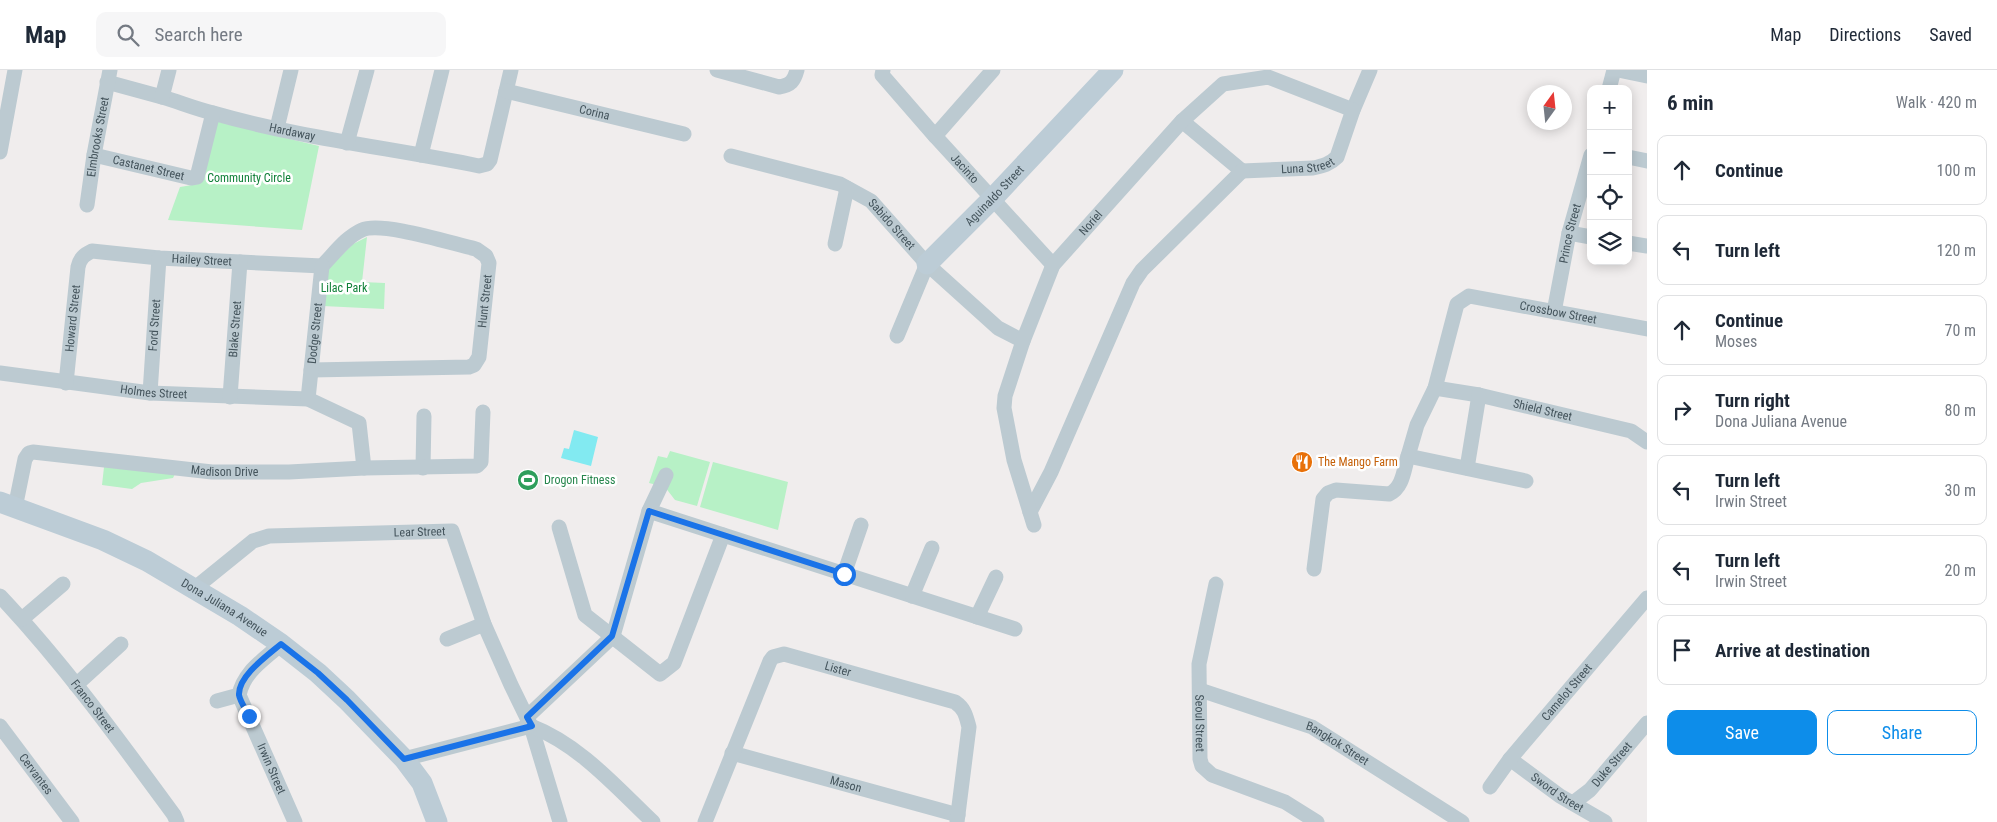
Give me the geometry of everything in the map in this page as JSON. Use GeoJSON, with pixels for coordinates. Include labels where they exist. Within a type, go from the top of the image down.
{"type":"FeatureCollection","features":[{"type":"Feature","properties":{"kind":"street"},"geometry":{"type":"LineString","coordinates":[[0,152],[15,70]]}},
{"type":"Feature","properties":{"kind":"street"},"geometry":{"type":"LineString","coordinates":[[162,97],[169,70]]}},
{"type":"Feature","properties":{"kind":"street"},"geometry":{"type":"LineString","coordinates":[[277,128],[291,70]]}},
{"type":"Feature","properties":{"kind":"street"},"geometry":{"type":"LineString","coordinates":[[347,143],[367,70]]}},
{"type":"Feature","properties":{"kind":"street"},"geometry":{"type":"LineString","coordinates":[[421,154],[442,70]]}},
{"type":"Feature","properties":{"kind":"street"},"geometry":{"type":"LineString","coordinates":[[506,91],[511,70]]}},
{"type":"Feature","properties":{"kind":"street"},"geometry":{"type":"LineString","coordinates":[[717,70],[779,87],[788,86],[794,80],[797,70]]}},
{"type":"Feature","properties":{"kind":"street","name":"Jacinto"},"geometry":{"type":"LineString","coordinates":[[883,70],[882,75],[935,136],[1053,264]]}},
{"type":"Feature","properties":{"kind":"street"},"geometry":{"type":"LineString","coordinates":[[935,136],[993,70]]}},
{"type":"Feature","properties":{"kind":"street","name":"Aguinaldo Street"},"geometry":{"type":"LineString","coordinates":[[897,336],[927,264],[993,198],[1113,70]]}},
{"type":"Feature","properties":{"kind":"street","name":"Luna Street"},"geometry":{"type":"LineString","coordinates":[[1242,170],[1314,168],[1325,166],[1337,157],[1353,110],[1370,70]]}},
{"type":"Feature","properties":{"kind":"street"},"geometry":{"type":"LineString","coordinates":[[1610,85],[1614,70]]}},
{"type":"Feature","properties":{"kind":"street"},"geometry":{"type":"LineString","coordinates":[[1618,70],[1647,76]]}},
{"type":"Feature","properties":{"kind":"street","name":"Hardaway"},"geometry":{"type":"LineString","coordinates":[[108,76],[213,114],[347,143],[483,166],[490,160],[506,91]]}},
{"type":"Feature","properties":{"kind":"street","name":"Elmbrooks Street"},"geometry":{"type":"LineString","coordinates":[[87,205],[108,76]]}},
{"type":"Feature","properties":{"kind":"street","name":"Noriel"},"geometry":{"type":"LineString","coordinates":[[1242,170],[1142,270],[1133,283],[1032,519],[1014,460],[1004,408],[1005,396],[1023,341],[1053,264],[1182,121],[1223,84],[1268,77],[1353,110]]}},
{"type":"Feature","properties":{"kind":"street","name":"Corina"},"geometry":{"type":"LineString","coordinates":[[506,91],[684,134]]}},
{"type":"Feature","properties":{"kind":"street","name":"Castanet Street"},"geometry":{"type":"LineString","coordinates":[[94,155],[191,178],[197,177],[213,114]]}},
{"type":"Feature","properties":{"kind":"street"},"geometry":{"type":"LineString","coordinates":[[1182,121],[1242,170]]}},
{"type":"Feature","properties":{"kind":"street","name":"Sabido Street"},"geometry":{"type":"LineString","coordinates":[[731,156],[835,183],[871,201],[927,264],[998,328],[1023,341]]}},
{"type":"Feature","properties":{"kind":"street"},"geometry":{"type":"LineString","coordinates":[[1632,158],[1647,161]]}},
{"type":"Feature","properties":{"kind":"street","name":"Prince Street"},"geometry":{"type":"LineString","coordinates":[[1554,312],[1570,233],[1587,170]]}},
{"type":"Feature","properties":{"kind":"street"},"geometry":{"type":"LineString","coordinates":[[835,244],[847,188]]}},
{"type":"Feature","properties":{"kind":"street","name":"Hunt Street"},"geometry":{"type":"LineString","coordinates":[[311,370],[470,367],[474,365],[480,357],[489,263],[486,256],[476,249],[380,227],[363,229],[350,238],[322,266]]}},
{"type":"Feature","properties":{"kind":"street"},"geometry":{"type":"LineString","coordinates":[[1570,233],[1587,236]]}},
{"type":"Feature","properties":{"kind":"street"},"geometry":{"type":"LineString","coordinates":[[1632,244],[1647,246]]}},
{"type":"Feature","properties":{"kind":"street","name":"Hailey Street"},"geometry":{"type":"LineString","coordinates":[[83,256],[92,251],[159,258],[322,266]]}},
{"type":"Feature","properties":{"kind":"street","name":"Howard Street"},"geometry":{"type":"LineString","coordinates":[[66,383],[78,267],[83,256]]}},
{"type":"Feature","properties":{"kind":"street","name":"Ford Street"},"geometry":{"type":"LineString","coordinates":[[150,393],[159,258]]}},
{"type":"Feature","properties":{"kind":"street","name":"Blake Street"},"geometry":{"type":"LineString","coordinates":[[230,397],[240,262]]}},
{"type":"Feature","properties":{"kind":"street","name":"Dodge Street"},"geometry":{"type":"LineString","coordinates":[[308,399],[322,266]]}},
{"type":"Feature","properties":{"kind":"street","name":"Crossbow Street"},"geometry":{"type":"LineString","coordinates":[[1435,388],[1457,304],[1469,296],[1647,329]]}},
{"type":"Feature","properties":{"kind":"street","name":"Holmes Street"},"geometry":{"type":"LineString","coordinates":[[0,373],[150,393],[308,399]]}},
{"type":"Feature","properties":{"kind":"street"},"geometry":{"type":"LineString","coordinates":[[1314,569],[1323,499],[1328,493],[1336,490],[1389,494],[1399,488],[1418,425],[1435,388]]}},
{"type":"Feature","properties":{"kind":"street","name":"Shield Street"},"geometry":{"type":"LineString","coordinates":[[1435,388],[1479,395],[1631,431],[1647,442]]}},
{"type":"Feature","properties":{"kind":"street"},"geometry":{"type":"LineString","coordinates":[[1467,468],[1479,395]]}},
{"type":"Feature","properties":{"kind":"street"},"geometry":{"type":"LineString","coordinates":[[308,399],[359,423],[364,468]]}},
{"type":"Feature","properties":{"kind":"street","name":"Madison Drive"},"geometry":{"type":"LineString","coordinates":[[8,505],[25,459],[29,453],[33,452],[212,472],[289,472],[364,468],[477,466],[481,462],[483,412]]}},
{"type":"Feature","properties":{"kind":"street"},"geometry":{"type":"LineString","coordinates":[[423,468],[424,416]]}},
{"type":"Feature","properties":{"kind":"street"},"geometry":{"type":"LineString","coordinates":[[1408,456],[1526,481]]}},
{"type":"Feature","properties":{"kind":"street"},"geometry":{"type":"LineString","coordinates":[[404,759],[529,721],[612,636],[649,511],[666,475]]}},
{"type":"Feature","properties":{"kind":"street","name":"Dona Juliana Avenue"},"geometry":{"type":"LineString","coordinates":[[8,505],[103,540],[147,561],[195,588],[281,644],[340,693],[404,759],[422,783],[437,822]]}},
{"type":"Feature","properties":{"kind":"street"},"geometry":{"type":"LineString","coordinates":[[649,511],[1015,629]]}},
{"type":"Feature","properties":{"kind":"street"},"geometry":{"type":"LineString","coordinates":[[844,574],[861,525]]}},
{"type":"Feature","properties":{"kind":"street"},"geometry":{"type":"LineString","coordinates":[[559,527],[585,615],[660,674],[674,663],[723,535]]}},
{"type":"Feature","properties":{"kind":"street","name":"Lear Street"},"geometry":{"type":"LineString","coordinates":[[195,588],[253,541],[269,536],[452,531],[484,624],[529,721],[560,822]]}},
{"type":"Feature","properties":{"kind":"street"},"geometry":{"type":"LineString","coordinates":[[912,596],[932,548]]}},
{"type":"Feature","properties":{"kind":"street"},"geometry":{"type":"LineString","coordinates":[[977,617],[996,577]]}},
{"type":"Feature","properties":{"kind":"street"},"geometry":{"type":"LineString","coordinates":[[22,618],[63,584]]}},
{"type":"Feature","properties":{"kind":"street","name":"Seoul Street"},"geometry":{"type":"LineString","coordinates":[[1216,584],[1199,664],[1200,759],[1202,766],[1212,775],[1285,802],[1317,822]]}},
{"type":"Feature","properties":{"kind":"street","name":"Franco Street"},"geometry":{"type":"LineString","coordinates":[[0,596],[22,618],[76,685],[174,815],[177,822]]}},
{"type":"Feature","properties":{"kind":"street","name":"Camelot Street"},"geometry":{"type":"LineString","coordinates":[[1490,787],[1510,759],[1647,598]]}},
{"type":"Feature","properties":{"kind":"street"},"geometry":{"type":"LineString","coordinates":[[447,639],[484,624]]}},
{"type":"Feature","properties":{"kind":"street"},"geometry":{"type":"LineString","coordinates":[[76,685],[122,644]]}},
{"type":"Feature","properties":{"kind":"street"},"geometry":{"type":"LineString","coordinates":[[217,701],[239,695],[246,676],[281,644]]}},
{"type":"Feature","properties":{"kind":"street","name":"Lister"},"geometry":{"type":"LineString","coordinates":[[705,822],[770,661],[774,657],[784,654],[955,702],[962,707],[966,714],[968,727],[957,818]]}},
{"type":"Feature","properties":{"kind":"street","name":"Bangkok Street"},"geometry":{"type":"LineString","coordinates":[[1200,690],[1312,727],[1462,822]]}},
{"type":"Feature","properties":{"kind":"street","name":"Irwin Street"},"geometry":{"type":"LineString","coordinates":[[239,695],[295,822]]}},
{"type":"Feature","properties":{"kind":"street"},"geometry":{"type":"LineString","coordinates":[[529,721],[572,747],[653,822]]}},
{"type":"Feature","properties":{"kind":"street","name":"Duke Street"},"geometry":{"type":"LineString","coordinates":[[1573,803],[1590,790],[1647,723]]}},
{"type":"Feature","properties":{"kind":"street","name":"Cervantes"},"geometry":{"type":"LineString","coordinates":[[0,726],[72,822]]}},
{"type":"Feature","properties":{"kind":"street","name":"Mason"},"geometry":{"type":"LineString","coordinates":[[732,753],[957,818]]}},
{"type":"Feature","properties":{"kind":"street","name":"Sword Street"},"geometry":{"type":"LineString","coordinates":[[1510,759],[1560,796],[1605,822]]}},
{"type":"Feature","properties":{"kind":"green space","name":"Community Circle"},"geometry":{"type":"Polygon","coordinates":[[[215,121],[319,146],[302,230],[168,220],[180,187],[198,184],[215,121]]]}},
{"type":"Feature","properties":{"kind":"green space","name":"Lilac Park"},"geometry":{"type":"Polygon","coordinates":[[[367,237],[362,282],[385,283],[384,309],[323,306],[327,269],[353,244],[367,237]]]}},
{"type":"Feature","properties":{"kind":"green space"},"geometry":{"type":"Polygon","coordinates":[[[670,451],[710,462],[697,506],[675,500],[665,487],[649,483],[658,456],[667,458],[670,451]]]}},
{"type":"Feature","properties":{"kind":"green space"},"geometry":{"type":"Polygon","coordinates":[[[713,462],[788,482],[778,530],[700,507],[713,462]]]}},
{"type":"Feature","properties":{"kind":"green space"},"geometry":{"type":"Polygon","coordinates":[[[104,467],[175,474],[173,478],[141,483],[132,489],[102,485],[104,467]]]}},
{"type":"Feature","properties":{"kind":"water"},"geometry":{"type":"Polygon","coordinates":[[[574,430],[598,437],[591,466],[561,458],[564,448],[569,449],[574,430]]]}},
{"type":"Feature","properties":{"kind":"place","name":"The Mango Farm"},"geometry":{"type":"Point","coordinates":[1302,462]}},
{"type":"Feature","properties":{"kind":"place","name":"Drogon Fitness"},"geometry":{"type":"Point","coordinates":[528,480]}},
{"type":"Feature","properties":{"kind":"route"},"geometry":{"type":"LineString","coordinates":[[249,716],[239,695],[242,684],[246,676],[281,644],[318,673],[347,700],[404,759],[532,726],[527,717],[612,636],[649,511],[844,574]]}}]}
